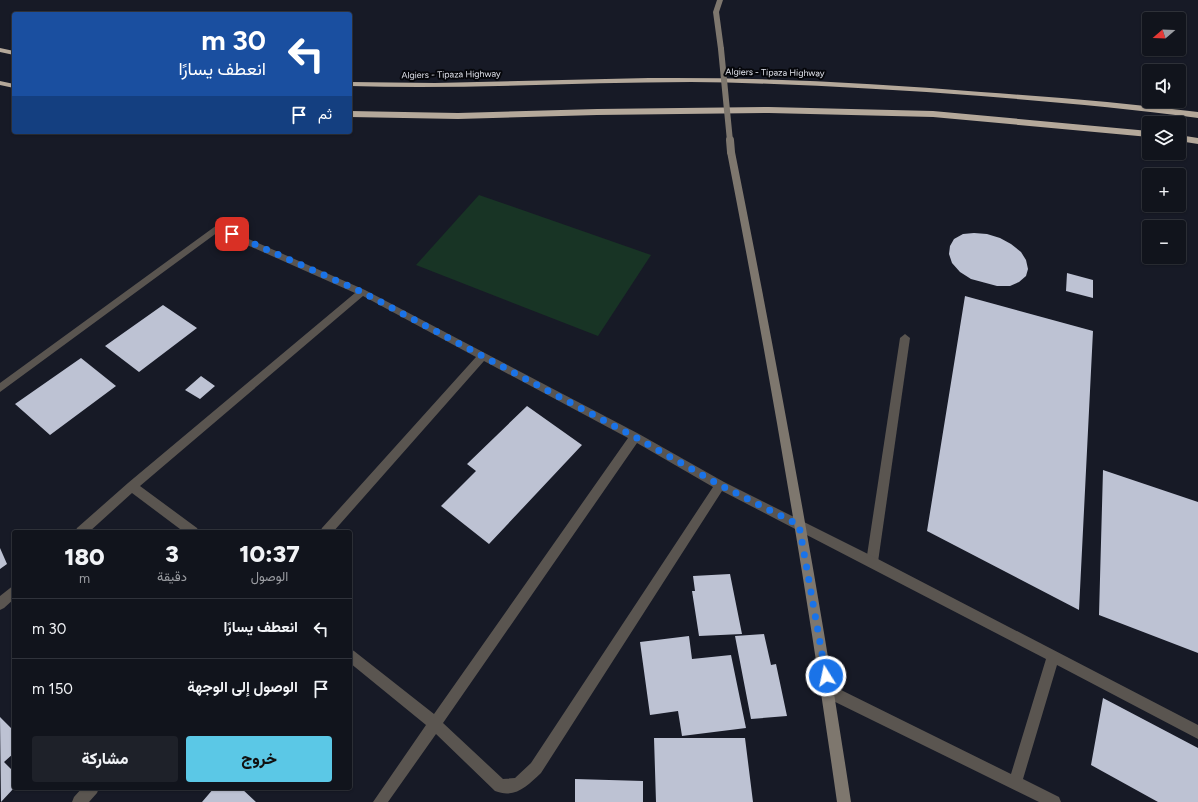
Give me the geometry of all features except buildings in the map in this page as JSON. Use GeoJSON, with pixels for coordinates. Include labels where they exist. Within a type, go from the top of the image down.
{"type":"FeatureCollection","features":[{"type":"Feature","properties":{"kind":"highway"},"geometry":{"type":"LineString","coordinates":[[0,50],[12,53]]}},
{"type":"Feature","properties":{"kind":"highway","name":"Algiers - Tipaza Highway"},"geometry":{"type":"LineString","coordinates":[[352,84],[475,85],[595,81],[691,80],[826,83],[1039,98],[1198,115]]}},
{"type":"Feature","properties":{"kind":"highway"},"geometry":{"type":"LineString","coordinates":[[0,83],[12,86]]}},
{"type":"Feature","properties":{"kind":"highway"},"geometry":{"type":"LineString","coordinates":[[352,114],[458,116],[597,112],[769,110],[933,114],[1142,133]]}},
{"type":"Feature","properties":{"kind":"highway"},"geometry":{"type":"LineString","coordinates":[[1186,139],[1198,141]]}},
{"type":"Feature","properties":{"kind":"main road"},"geometry":{"type":"LineString","coordinates":[[720,0],[716,12],[731,152],[767,332],[828,691],[844,802]]}},
{"type":"Feature","properties":{"kind":"street"},"geometry":{"type":"LineString","coordinates":[[0,388],[217,228],[362,292],[635,437],[720,485],[872,562],[1198,732]]}},
{"type":"Feature","properties":{"kind":"street"},"geometry":{"type":"LineString","coordinates":[[83,530],[132,486],[362,292]]}},
{"type":"Feature","properties":{"kind":"street"},"geometry":{"type":"LineString","coordinates":[[872,562],[904,338]]}},
{"type":"Feature","properties":{"kind":"street"},"geometry":{"type":"LineString","coordinates":[[328,530],[483,356]]}},
{"type":"Feature","properties":{"kind":"street"},"geometry":{"type":"LineString","coordinates":[[380,802],[635,437]]}},
{"type":"Feature","properties":{"kind":"street"},"geometry":{"type":"LineString","coordinates":[[352,656],[434,723],[500,786],[518,785],[536,768],[720,485]]}},
{"type":"Feature","properties":{"kind":"street"},"geometry":{"type":"LineString","coordinates":[[132,486],[190,530]]}},
{"type":"Feature","properties":{"kind":"street"},"geometry":{"type":"LineString","coordinates":[[0,604],[12,594]]}},
{"type":"Feature","properties":{"kind":"street"},"geometry":{"type":"LineString","coordinates":[[1015,783],[1053,657]]}},
{"type":"Feature","properties":{"kind":"street"},"geometry":{"type":"LineString","coordinates":[[828,691],[1054,802]]}},
{"type":"Feature","properties":{"kind":"street"},"geometry":{"type":"LineString","coordinates":[[79,802],[90,790]]}},
{"type":"Feature","properties":{"kind":"green space"},"geometry":{"type":"Polygon","coordinates":[[[479,195],[651,255],[598,336],[416,265],[479,195]]]}},
{"type":"Feature","properties":{"kind":"route"},"geometry":{"type":"LineString","coordinates":[[232,234],[362,292],[635,437],[720,485],[799,525],[826,676]]}}]}
